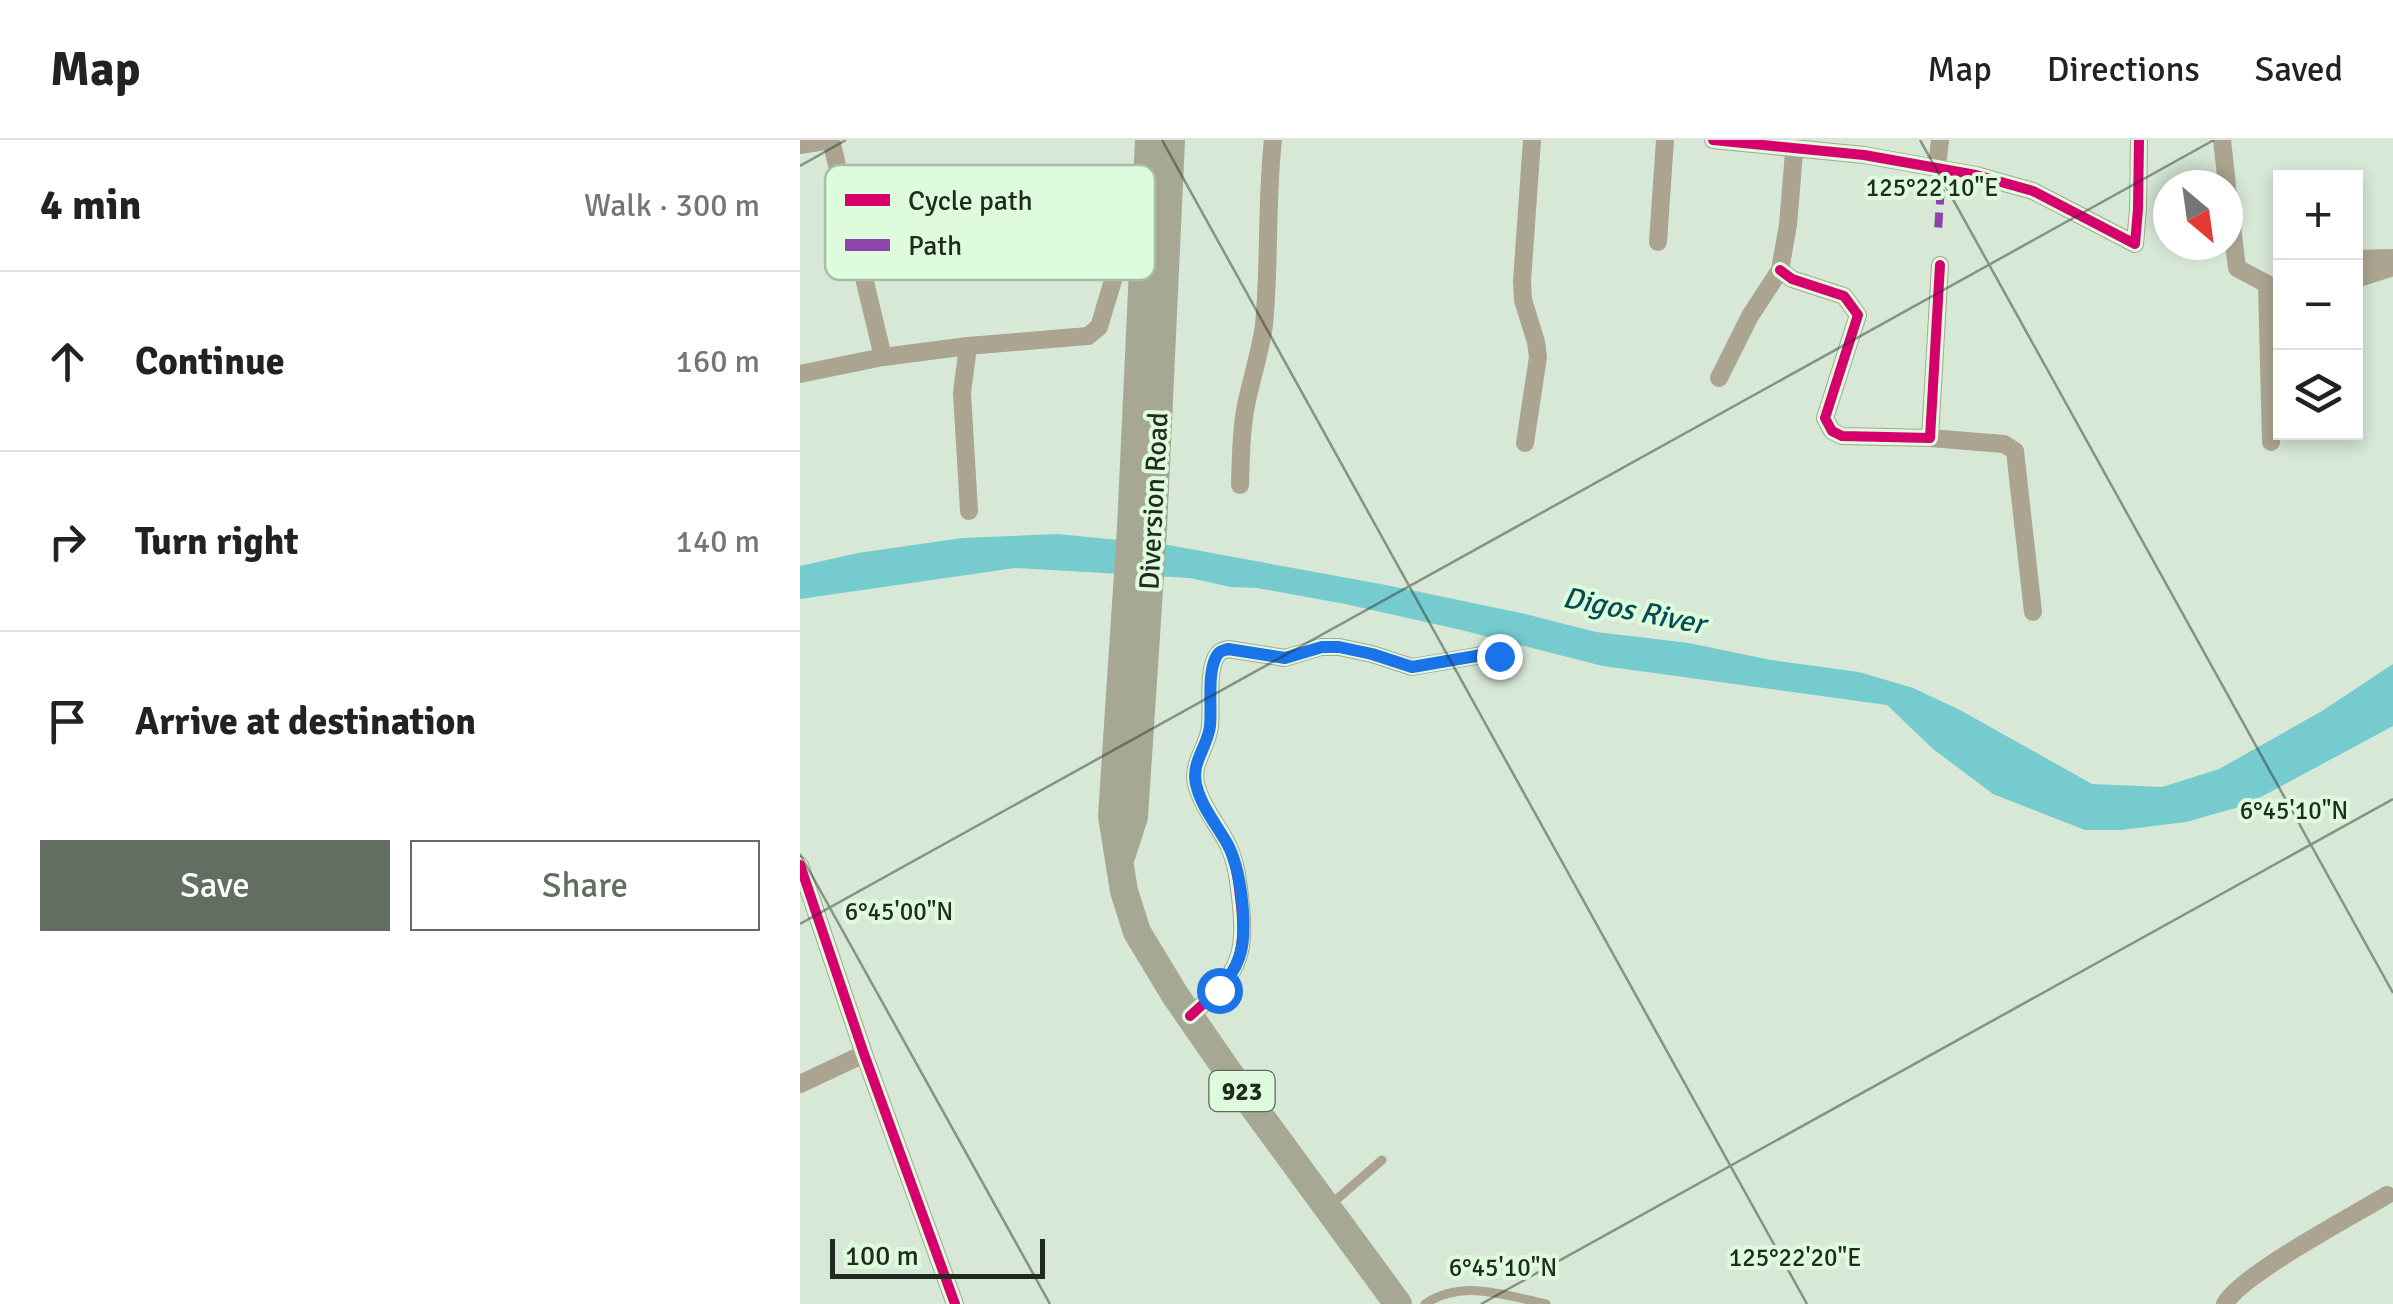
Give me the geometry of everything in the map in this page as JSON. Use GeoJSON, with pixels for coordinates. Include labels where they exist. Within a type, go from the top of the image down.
{"type":"FeatureCollection","features":[{"type":"Feature","properties":{"kind":"highway","name":"Diversion Road"},"geometry":{"type":"LineString","coordinates":[[1147,165],[1148,140]]}},
{"type":"Feature","properties":{"kind":"highway","name":"Diversion Road"},"geometry":{"type":"LineString","coordinates":[[1171,140],[1137,610],[1134,817],[1120,860],[1124,891],[1138,932],[1190,1016],[1398,1304]]}},
{"type":"Feature","properties":{"kind":"highway","name":"Diversion Road"},"geometry":{"type":"LineString","coordinates":[[1142,529],[1144,280]]}},
{"type":"Feature","properties":{"kind":"street"},"geometry":{"type":"LineString","coordinates":[[800,144],[831,140],[837,165]]}},
{"type":"Feature","properties":{"kind":"street"},"geometry":{"type":"LineString","coordinates":[[1240,484],[1248,395],[1264,329],[1268,181],[1273,140]]}},
{"type":"Feature","properties":{"kind":"street"},"geometry":{"type":"LineString","coordinates":[[1525,443],[1538,357],[1523,300],[1532,140]]}},
{"type":"Feature","properties":{"kind":"street"},"geometry":{"type":"LineString","coordinates":[[1658,242],[1665,140]]}},
{"type":"Feature","properties":{"kind":"street"},"geometry":{"type":"LineString","coordinates":[[1713,140],[1795,144],[1976,175],[2033,191],[2135,244],[2139,140]]}},
{"type":"Feature","properties":{"kind":"street"},"geometry":{"type":"LineString","coordinates":[[1937,168],[1940,140]]}},
{"type":"Feature","properties":{"kind":"street"},"geometry":{"type":"LineString","coordinates":[[2222,140],[2225,170]]}},
{"type":"Feature","properties":{"kind":"street"},"geometry":{"type":"LineString","coordinates":[[1719,378],[1750,316],[1780,270],[1795,144]]}},
{"type":"Feature","properties":{"kind":"street"},"geometry":{"type":"LineString","coordinates":[[2363,259],[2393,258]]}},
{"type":"Feature","properties":{"kind":"street"},"geometry":{"type":"LineString","coordinates":[[2236,260],[2237,268],[2273,280]]}},
{"type":"Feature","properties":{"kind":"street"},"geometry":{"type":"LineString","coordinates":[[1930,438],[1940,265]]}},
{"type":"Feature","properties":{"kind":"street"},"geometry":{"type":"LineString","coordinates":[[2363,277],[2393,267]]}},
{"type":"Feature","properties":{"kind":"street"},"geometry":{"type":"LineString","coordinates":[[1780,270],[1792,279],[1844,296],[1858,315],[1825,418],[1832,431],[1842,436],[2004,444],[2014,451],[2032,612]]}},
{"type":"Feature","properties":{"kind":"street"},"geometry":{"type":"LineString","coordinates":[[864,280],[882,356]]}},
{"type":"Feature","properties":{"kind":"street"},"geometry":{"type":"LineString","coordinates":[[800,374],[882,356],[1079,338],[1099,327],[1113,280]]}},
{"type":"Feature","properties":{"kind":"street"},"geometry":{"type":"LineString","coordinates":[[2271,442],[2273,334]]}},
{"type":"Feature","properties":{"kind":"street"},"geometry":{"type":"LineString","coordinates":[[968,346],[962,393],[969,511]]}},
{"type":"Feature","properties":{"kind":"street"},"geometry":{"type":"LineString","coordinates":[[1190,1016],[1230,976],[1240,955],[1243,935],[1233,857],[1194,778],[1210,728],[1216,656],[1228,649],[1285,658],[1322,647],[1339,647],[1412,667],[1482,655],[1499,656]]}},
{"type":"Feature","properties":{"kind":"street"},"geometry":{"type":"LineString","coordinates":[[800,865],[955,1304]]}},
{"type":"Feature","properties":{"kind":"street"},"geometry":{"type":"LineString","coordinates":[[800,1084],[864,1054]]}},
{"type":"Feature","properties":{"kind":"street"},"geometry":{"type":"LineString","coordinates":[[2225,1304],[2237,1288],[2387,1196]]}},
{"type":"Feature","properties":{"kind":"lane"},"geometry":{"type":"LineString","coordinates":[[1328,1208],[1382,1160]]}},
{"type":"Feature","properties":{"kind":"lane"},"geometry":{"type":"LineString","coordinates":[[1424,1304],[1435,1297],[1474,1288],[1546,1304]]}},
{"type":"Feature","properties":{"kind":"water"},"geometry":{"type":"Polygon","coordinates":[[[1058,534],[1168,545],[1391,586],[1596,632],[1689,643],[1859,672],[1913,688],[1960,710],[2092,784],[2162,787],[2219,769],[2322,711],[2393,664],[2393,726],[2246,805],[2186,822],[2085,830],[1993,794],[1933,749],[1887,705],[1603,666],[1457,629],[1257,588],[1190,578],[1015,568],[800,599],[800,566],[962,538],[1058,534]]]}},
{"type":"Feature","properties":{"kind":"marked path"},"geometry":{"type":"LineString","coordinates":[[1937,167],[1941,187],[1938,230]]}},
{"type":"Feature","properties":{"kind":"cycle path"},"geometry":{"type":"LineString","coordinates":[[1713,140],[1864,155],[1976,175],[2033,191],[2135,244],[2139,140]]}},
{"type":"Feature","properties":{"kind":"cycle path"},"geometry":{"type":"LineString","coordinates":[[1780,270],[1792,279],[1844,296],[1858,315],[1825,418],[1832,431],[1842,436],[1930,438],[1940,265]]}},
{"type":"Feature","properties":{"kind":"cycle path"},"geometry":{"type":"LineString","coordinates":[[1190,1016],[1228,977],[1240,952],[1242,937],[1233,858],[1202,800],[1195,776],[1209,734],[1212,672],[1218,654],[1228,649],[1285,658],[1321,647],[1339,647],[1412,667],[1482,655],[1499,656]]}},
{"type":"Feature","properties":{"kind":"cycle path"},"geometry":{"type":"LineString","coordinates":[[800,865],[955,1304]]}},
{"type":"Feature","properties":{"kind":"route"},"geometry":{"type":"LineString","coordinates":[[1219,990],[1240,955],[1243,935],[1233,857],[1194,778],[1210,728],[1216,656],[1228,649],[1285,658],[1322,647],[1339,647],[1412,667],[1482,655],[1499,656]]}},
{"type":"Feature","properties":{"kind":"water label","name":"Digos River"},"geometry":{"type":"Point","coordinates":[1634,611]}}]}
